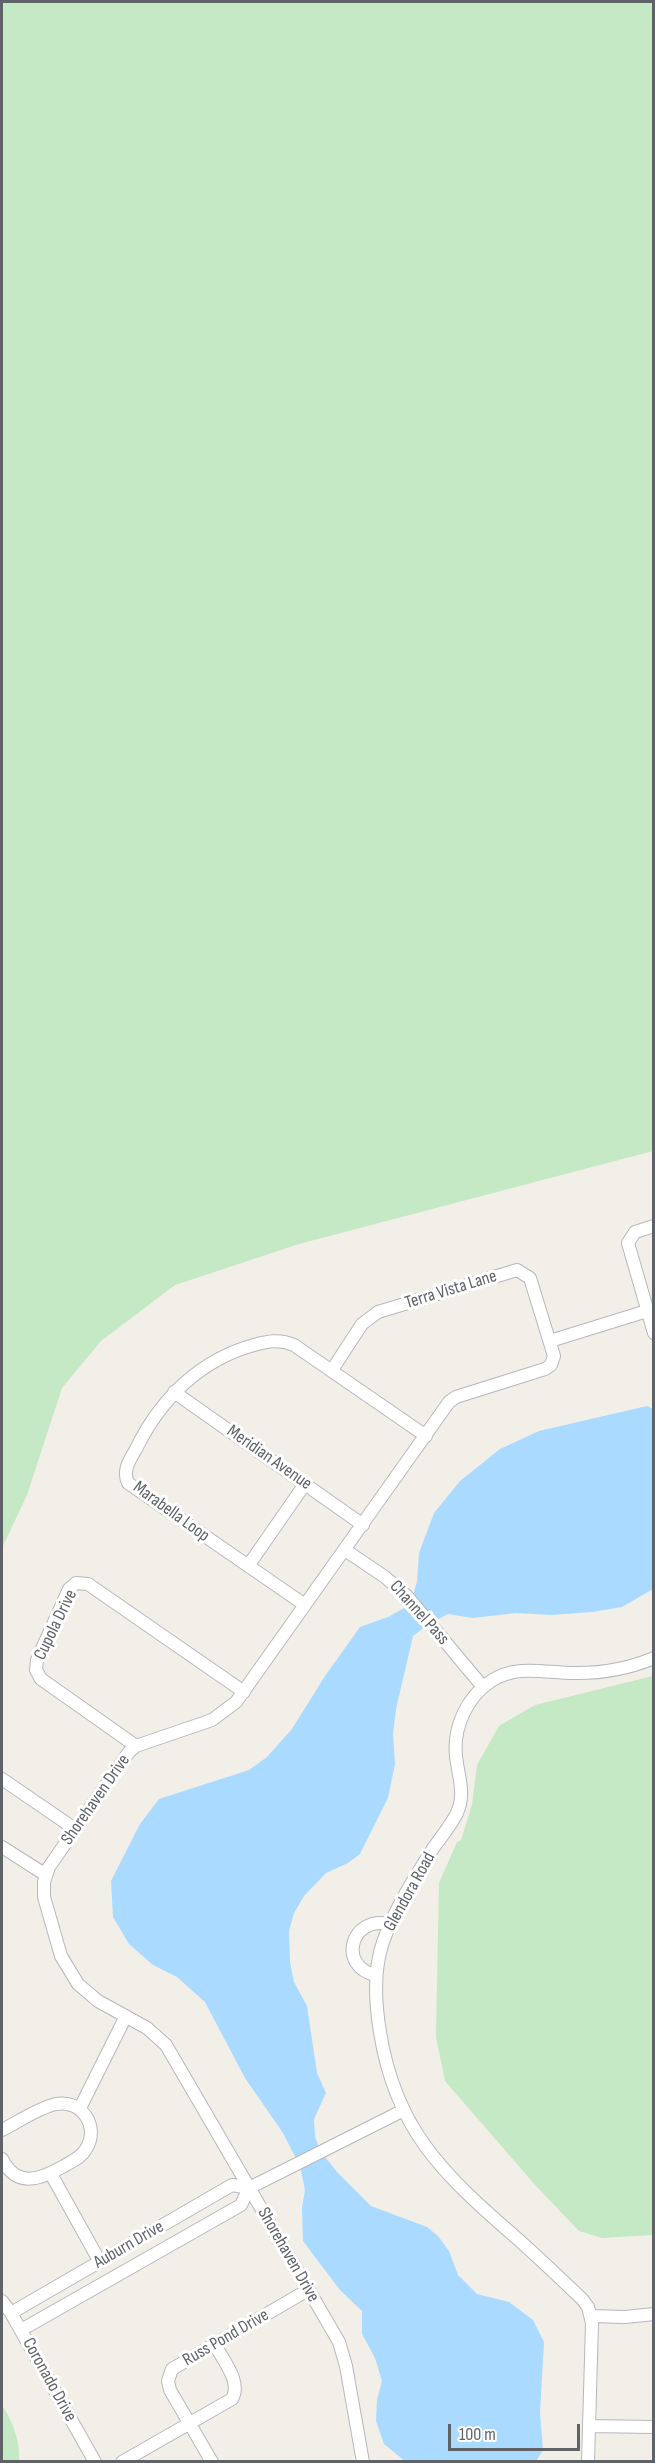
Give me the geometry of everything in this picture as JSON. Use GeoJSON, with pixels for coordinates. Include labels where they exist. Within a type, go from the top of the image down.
{"type":"FeatureCollection","features":[{"type":"Feature","properties":{"kind":"street"},"geometry":{"type":"LineString","coordinates":[[654,1226],[635,1232],[628,1243],[654,1333]]}},
{"type":"Feature","properties":{"kind":"street","name":"Terra Vista Lane"},"geometry":{"type":"LineString","coordinates":[[332,1370],[362,1324],[378,1312],[513,1270],[522,1271],[530,1278],[550,1341]]}},
{"type":"Feature","properties":{"kind":"street"},"geometry":{"type":"LineString","coordinates":[[550,1341],[647,1311]]}},
{"type":"Feature","properties":{"kind":"street","name":"Marabella Loop"},"geometry":{"type":"LineString","coordinates":[[305,1605],[132,1486],[126,1478],[126,1468],[141,1439],[174,1392],[194,1374],[219,1359],[247,1347],[269,1341],[286,1342],[332,1370],[426,1436]]}},
{"type":"Feature","properties":{"kind":"street","name":"Shorehaven Drive"},"geometry":{"type":"LineString","coordinates":[[363,2462],[344,2354],[166,2045],[147,2028],[87,1994],[70,1974],[44,1898],[46,1875],[122,1759],[136,1746],[212,1720],[229,1709],[244,1692],[449,1402],[549,1367],[554,1356],[550,1341]]}},
{"type":"Feature","properties":{"kind":"street","name":"Meridian Avenue"},"geometry":{"type":"LineString","coordinates":[[174,1392],[363,1524]]}},
{"type":"Feature","properties":{"kind":"street"},"geometry":{"type":"LineString","coordinates":[[248,1566],[305,1484]]}},
{"type":"Feature","properties":{"kind":"street","name":"Channel Pass"},"geometry":{"type":"LineString","coordinates":[[345,1550],[386,1577],[406,1596],[483,1687]]}},
{"type":"Feature","properties":{"kind":"street","name":"Cupola Drive"},"geometry":{"type":"LineString","coordinates":[[136,1746],[41,1679],[36,1670],[37,1660],[69,1589],[76,1583],[88,1584],[244,1692]]}},
{"type":"Feature","properties":{"kind":"street","name":"Glendora Road"},"geometry":{"type":"LineString","coordinates":[[591,2316],[582,2299],[458,2187],[425,2147],[395,2091],[382,2045],[376,1998],[376,1974],[382,1945],[390,1924],[418,1873],[457,1812],[462,1793],[462,1781],[456,1756],[457,1731],[466,1708],[483,1687],[513,1671],[599,1672],[624,1668],[654,1658]]}},
{"type":"Feature","properties":{"kind":"street"},"geometry":{"type":"LineString","coordinates":[[2,1779],[75,1829]]}},
{"type":"Feature","properties":{"kind":"street"},"geometry":{"type":"LineString","coordinates":[[2,1847],[46,1875]]}},
{"type":"Feature","properties":{"kind":"street"},"geometry":{"type":"LineString","coordinates":[[376,1974],[369,1973],[357,1965],[353,1945],[358,1932],[368,1924],[380,1922],[390,1924]]}},
{"type":"Feature","properties":{"kind":"street"},"geometry":{"type":"LineString","coordinates":[[80,2108],[126,2016]]}},
{"type":"Feature","properties":{"kind":"street"},"geometry":{"type":"LineString","coordinates":[[2,2130],[52,2105],[68,2104],[80,2108],[90,2125],[89,2144],[80,2157],[39,2179],[23,2178],[10,2170],[2,2159]]}},
{"type":"Feature","properties":{"kind":"street","name":"Auburn Drive"},"geometry":{"type":"LineString","coordinates":[[21,2330],[241,2205],[249,2188],[404,2110]]}},
{"type":"Feature","properties":{"kind":"street"},"geometry":{"type":"LineString","coordinates":[[51,2174],[100,2262]]}},
{"type":"Feature","properties":{"kind":"street","name":"Auburn Drive"},"geometry":{"type":"LineString","coordinates":[[11,2313],[232,2185],[249,2188]]}},
{"type":"Feature","properties":{"kind":"street","name":"Russ Pond Drive"},"geometry":{"type":"LineString","coordinates":[[212,2462],[170,2390],[169,2375],[172,2369],[308,2290]]}},
{"type":"Feature","properties":{"kind":"street","name":"Coronado Drive"},"geometry":{"type":"LineString","coordinates":[[2,2301],[21,2330],[94,2462]]}},
{"type":"Feature","properties":{"kind":"street"},"geometry":{"type":"LineString","coordinates":[[588,2462],[591,2316],[625,2317],[654,2314]]}},
{"type":"Feature","properties":{"kind":"street"},"geometry":{"type":"LineString","coordinates":[[122,2462],[232,2399],[236,2393],[235,2382],[215,2345]]}},
{"type":"Feature","properties":{"kind":"street"},"geometry":{"type":"LineString","coordinates":[[589,2426],[654,2427]]}},
{"type":"Feature","properties":{"kind":"green space"},"geometry":{"type":"Polygon","coordinates":[[[2,2],[654,2],[653,1151],[299,1244],[175,1285],[101,1341],[62,1388],[27,1495],[2,1548],[2,2]]]}},
{"type":"Feature","properties":{"kind":"green space"},"geometry":{"type":"Polygon","coordinates":[[[653,1676],[653,2235],[602,2238],[579,2231],[536,2186],[445,2081],[436,2037],[439,1883],[457,1842],[461,1840],[472,1805],[477,1765],[499,1726],[535,1705],[653,1676]]]}},
{"type":"Feature","properties":{"kind":"green space"},"geometry":{"type":"Polygon","coordinates":[[[2,2405],[15,2432],[19,2447],[19,2461],[2,2461],[2,2405]]]}},
{"type":"Feature","properties":{"kind":"water"},"geometry":{"type":"Polygon","coordinates":[[[647,1406],[653,1409],[653,1589],[622,1607],[592,1612],[552,1615],[516,1613],[473,1618],[448,1614],[413,1636],[396,1709],[393,1734],[395,1764],[388,1798],[360,1854],[348,1863],[326,1873],[304,1896],[294,1913],[289,1931],[290,1962],[294,1982],[307,2006],[317,2073],[326,2093],[314,2119],[315,2136],[320,2151],[371,2206],[427,2227],[438,2236],[449,2251],[458,2275],[477,2294],[509,2302],[533,2320],[544,2342],[540,2413],[543,2450],[536,2461],[405,2461],[384,2444],[376,2421],[377,2400],[382,2381],[375,2358],[362,2334],[362,2311],[340,2290],[303,2241],[302,2208],[305,2190],[300,2166],[283,2133],[245,2078],[205,2002],[177,1977],[153,1965],[129,1944],[113,1917],[111,1881],[140,1824],[159,1799],[249,1770],[267,1757],[292,1729],[325,1676],[360,1627],[388,1617],[411,1604],[417,1581],[419,1553],[434,1513],[460,1481],[500,1449],[539,1431],[647,1406]]]}}]}
